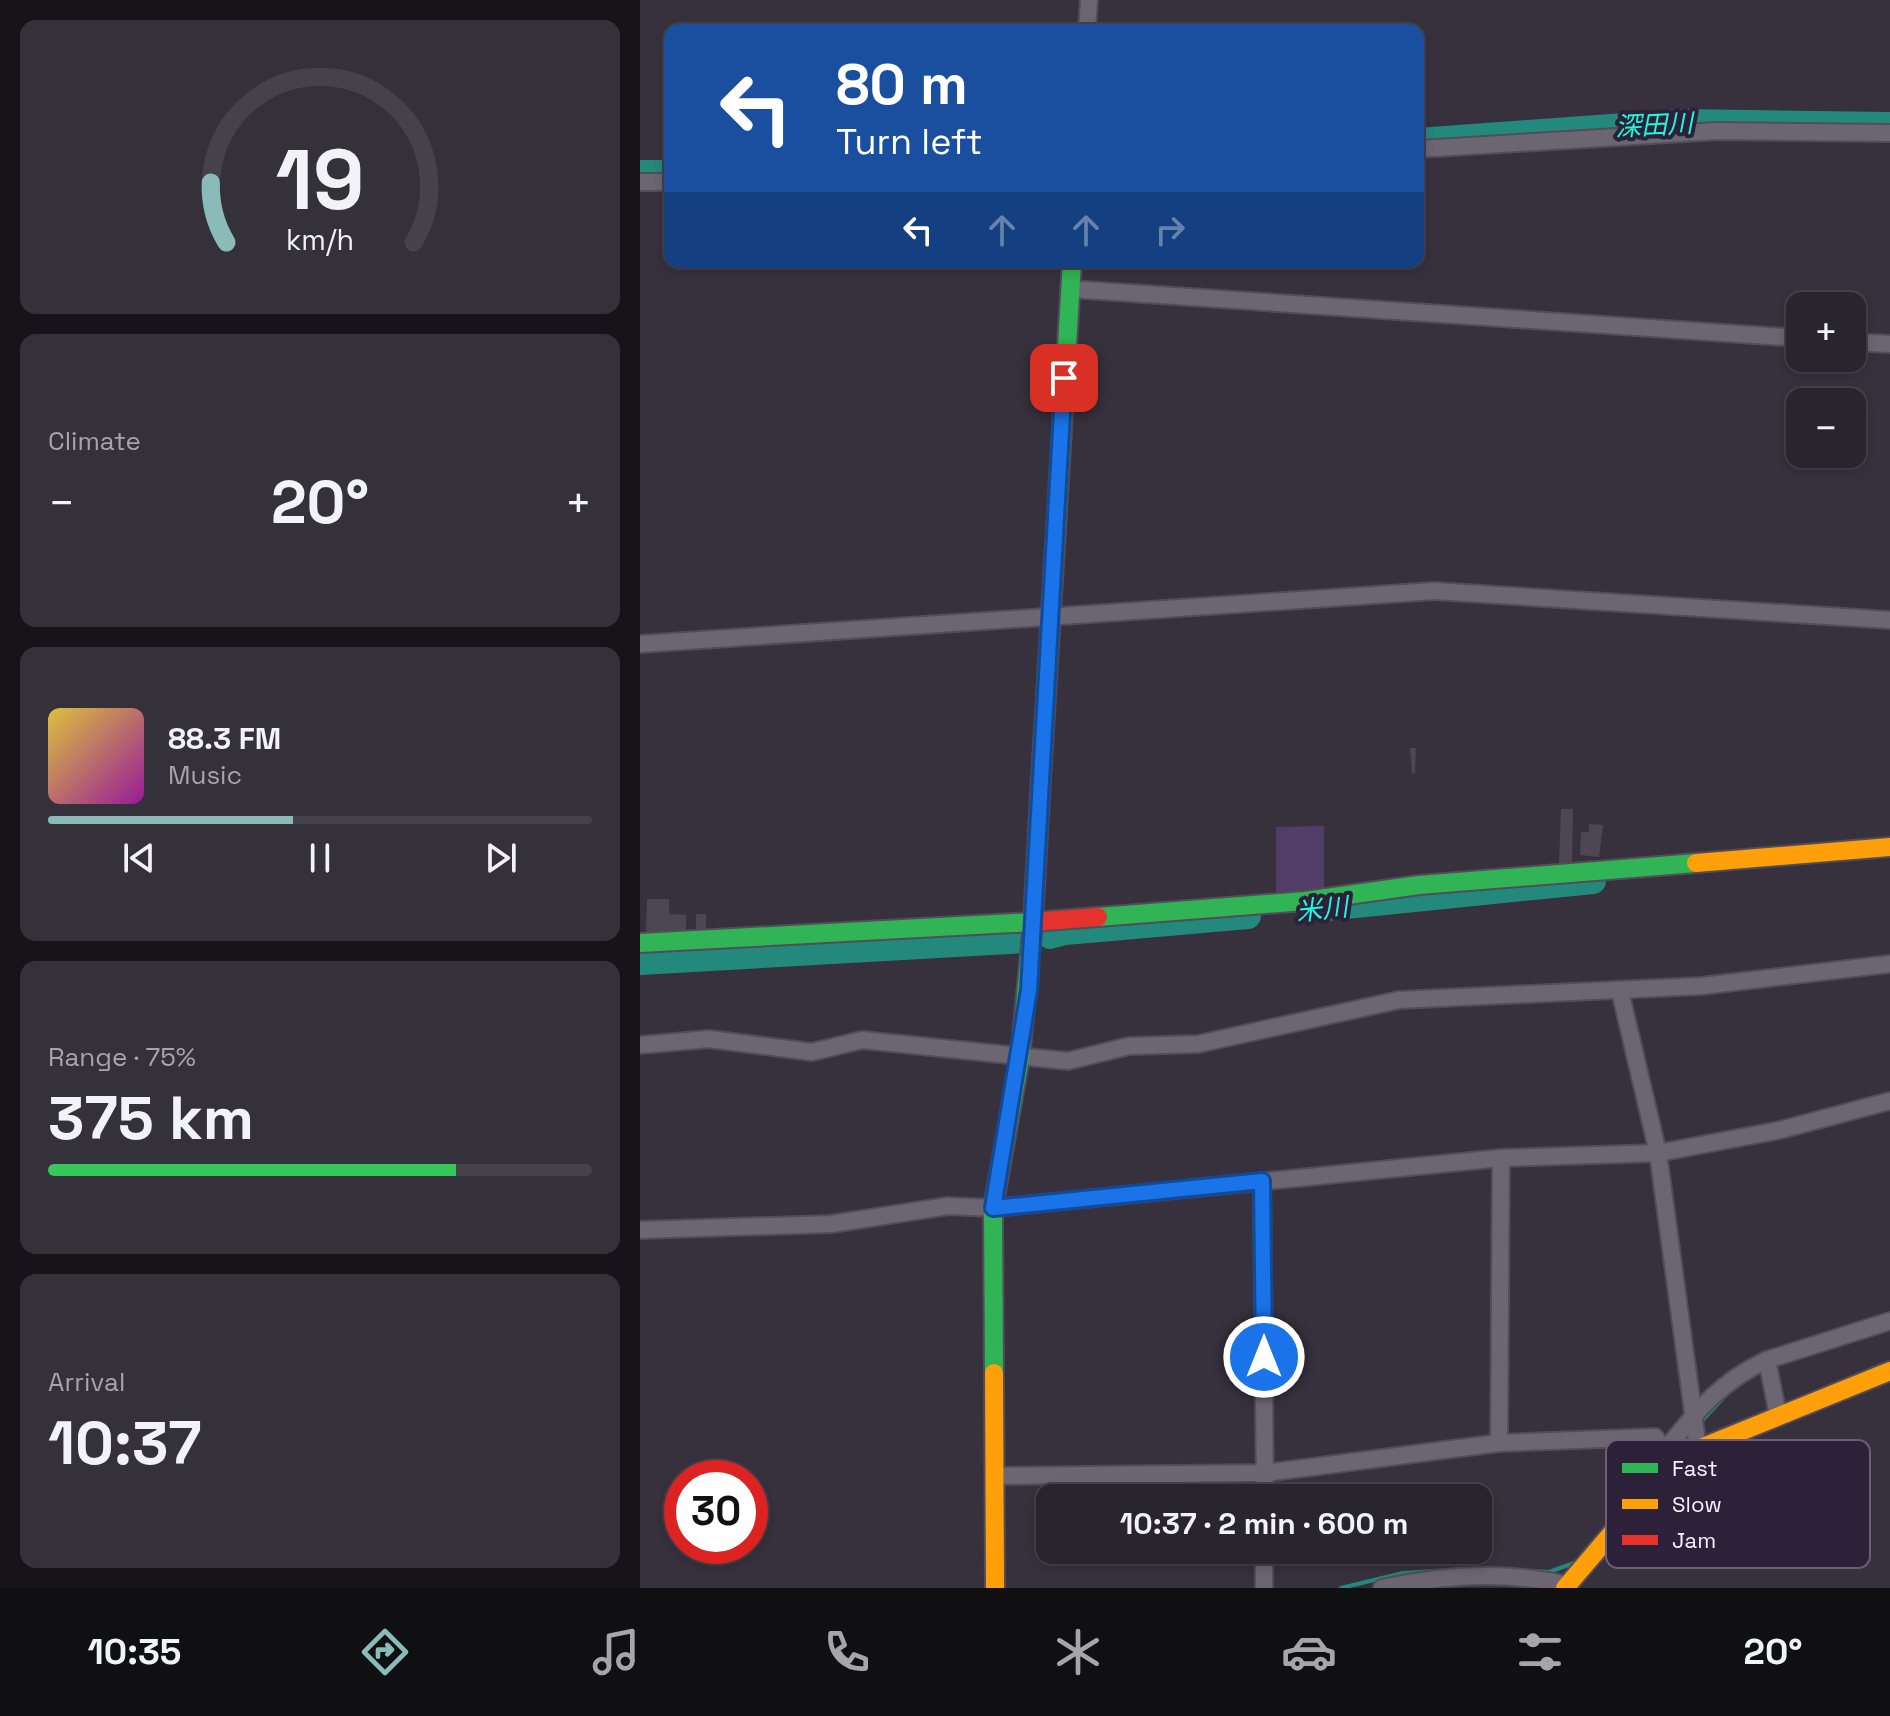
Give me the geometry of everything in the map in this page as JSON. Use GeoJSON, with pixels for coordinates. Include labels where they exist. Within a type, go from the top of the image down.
{"type":"FeatureCollection","features":[{"type":"Feature","properties":{"kind":"street"},"geometry":{"type":"LineString","coordinates":[[1087,24],[1089,0]]}},
{"type":"Feature","properties":{"kind":"street"},"geometry":{"type":"LineString","coordinates":[[1424,149],[1717,131],[1890,133]]}},
{"type":"Feature","properties":{"kind":"street"},"geometry":{"type":"LineString","coordinates":[[640,182],[664,182]]}},
{"type":"Feature","properties":{"kind":"street"},"geometry":{"type":"LineString","coordinates":[[995,1588],[993,1208],[1020,1058],[1033,922],[1072,268]]}},
{"type":"Feature","properties":{"kind":"street"},"geometry":{"type":"LineString","coordinates":[[1070,289],[1786,337]]}},
{"type":"Feature","properties":{"kind":"street"},"geometry":{"type":"LineString","coordinates":[[1866,343],[1890,344]]}},
{"type":"Feature","properties":{"kind":"street"},"geometry":{"type":"LineString","coordinates":[[640,644],[1434,591],[1890,620]]}},
{"type":"Feature","properties":{"kind":"street"},"geometry":{"type":"LineString","coordinates":[[640,943],[1033,922],[1305,901],[1419,885],[1890,847]]}},
{"type":"Feature","properties":{"kind":"street"},"geometry":{"type":"LineString","coordinates":[[640,1045],[709,1039],[812,1052],[862,1040],[1068,1061],[1129,1046],[1198,1044],[1399,1000],[1620,991],[1890,964]]}},
{"type":"Feature","properties":{"kind":"street"},"geometry":{"type":"LineString","coordinates":[[1620,991],[1658,1153],[1697,1440]]}},
{"type":"Feature","properties":{"kind":"street"},"geometry":{"type":"LineString","coordinates":[[640,1230],[831,1224],[948,1206],[993,1208],[1501,1158],[1658,1153],[1780,1130],[1890,1101]]}},
{"type":"Feature","properties":{"kind":"street"},"geometry":{"type":"LineString","coordinates":[[1499,1443],[1501,1158]]}},
{"type":"Feature","properties":{"kind":"street"},"geometry":{"type":"LineString","coordinates":[[1262,1181],[1265,1484]]}},
{"type":"Feature","properties":{"kind":"street"},"geometry":{"type":"LineString","coordinates":[[1679,1440],[1693,1414],[1732,1377],[1767,1360],[1890,1321]]}},
{"type":"Feature","properties":{"kind":"street"},"geometry":{"type":"LineString","coordinates":[[1767,1360],[1778,1415]]}},
{"type":"Feature","properties":{"kind":"street"},"geometry":{"type":"LineString","coordinates":[[1719,1440],[1890,1371]]}},
{"type":"Feature","properties":{"kind":"street"},"geometry":{"type":"LineString","coordinates":[[994,1476],[1265,1473],[1499,1443],[1655,1437],[1657,1440]]}},
{"type":"Feature","properties":{"kind":"street"},"geometry":{"type":"LineString","coordinates":[[1382,1588],[1436,1576],[1547,1580],[1566,1586],[1606,1536]]}},
{"type":"Feature","properties":{"kind":"street"},"geometry":{"type":"LineString","coordinates":[[1264,1564],[1264,1588]]}},
{"type":"Feature","properties":{"kind":"shaded area"},"geometry":{"type":"Polygon","coordinates":[[[1324,826],[1324,892],[1276,897],[1276,827],[1324,826]]]}},
{"type":"Feature","properties":{"kind":"building"},"geometry":{"type":"Polygon","coordinates":[[[1410,748],[1416,748],[1415,773],[1412,773],[1410,748]]]}},
{"type":"Feature","properties":{"kind":"building"},"geometry":{"type":"Polygon","coordinates":[[[1561,809],[1573,809],[1572,864],[1559,863],[1561,809]]]}},
{"type":"Feature","properties":{"kind":"building"},"geometry":{"type":"Polygon","coordinates":[[[1589,824],[1603,825],[1599,857],[1580,855],[1581,832],[1589,832],[1589,824]]]}},
{"type":"Feature","properties":{"kind":"building"},"geometry":{"type":"Polygon","coordinates":[[[647,899],[669,899],[669,914],[686,915],[686,933],[646,933],[647,899]]]}},
{"type":"Feature","properties":{"kind":"building"},"geometry":{"type":"Polygon","coordinates":[[[696,914],[706,914],[706,930],[696,930],[696,914]]]}},
{"type":"Feature","properties":{"kind":"waterway","name":"深田川"},"geometry":{"type":"LineString","coordinates":[[1424,141],[1679,122],[1890,125]]}},
{"type":"Feature","properties":{"kind":"waterway","name":"深田川"},"geometry":{"type":"LineString","coordinates":[[640,173],[664,173]]}},
{"type":"Feature","properties":{"kind":"waterway","name":"米川"},"geometry":{"type":"LineString","coordinates":[[1326,908],[1593,881]]}},
{"type":"Feature","properties":{"kind":"waterway","name":"米川"},"geometry":{"type":"LineString","coordinates":[[1050,936],[1065,932],[1248,916]]}},
{"type":"Feature","properties":{"kind":"waterway","name":"米川"},"geometry":{"type":"LineString","coordinates":[[640,962],[1026,940]]}},
{"type":"Feature","properties":{"kind":"waterway"},"geometry":{"type":"LineString","coordinates":[[1700,1423],[1727,1394]]}},
{"type":"Feature","properties":{"kind":"waterway"},"geometry":{"type":"LineString","coordinates":[[1685,1440],[1692,1432]]}},
{"type":"Feature","properties":{"kind":"waterway"},"geometry":{"type":"LineString","coordinates":[[1533,1571],[1549,1572],[1574,1563]]}},
{"type":"Feature","properties":{"kind":"waterway"},"geometry":{"type":"LineString","coordinates":[[1341,1588],[1403,1573],[1468,1569]]}},
{"type":"Feature","properties":{"kind":"traffic: fast"},"geometry":{"type":"LineString","coordinates":[[1040,796],[1072,268]]}},
{"type":"Feature","properties":{"kind":"traffic: fast"},"geometry":{"type":"LineString","coordinates":[[1098,917],[1305,901],[1419,885],[1696,863]]}},
{"type":"Feature","properties":{"kind":"traffic: fast"},"geometry":{"type":"LineString","coordinates":[[640,943],[1033,922],[1020,1058],[993,1208],[994,1373]]}},
{"type":"Feature","properties":{"kind":"traffic: slow"},"geometry":{"type":"LineString","coordinates":[[1696,863],[1890,847]]}},
{"type":"Feature","properties":{"kind":"traffic: slow"},"geometry":{"type":"LineString","coordinates":[[1720,1440],[1890,1371]]}},
{"type":"Feature","properties":{"kind":"traffic: slow"},"geometry":{"type":"LineString","coordinates":[[994,1373],[995,1588]]}},
{"type":"Feature","properties":{"kind":"traffic: slow"},"geometry":{"type":"LineString","coordinates":[[1565,1588],[1606,1540]]}},
{"type":"Feature","properties":{"kind":"traffic: jam"},"geometry":{"type":"LineString","coordinates":[[1040,796],[1033,922],[1098,917]]}},
{"type":"Feature","properties":{"kind":"route"},"geometry":{"type":"LineString","coordinates":[[1064,378],[1029,990],[993,1208],[1262,1181],[1264,1357]]}}]}
